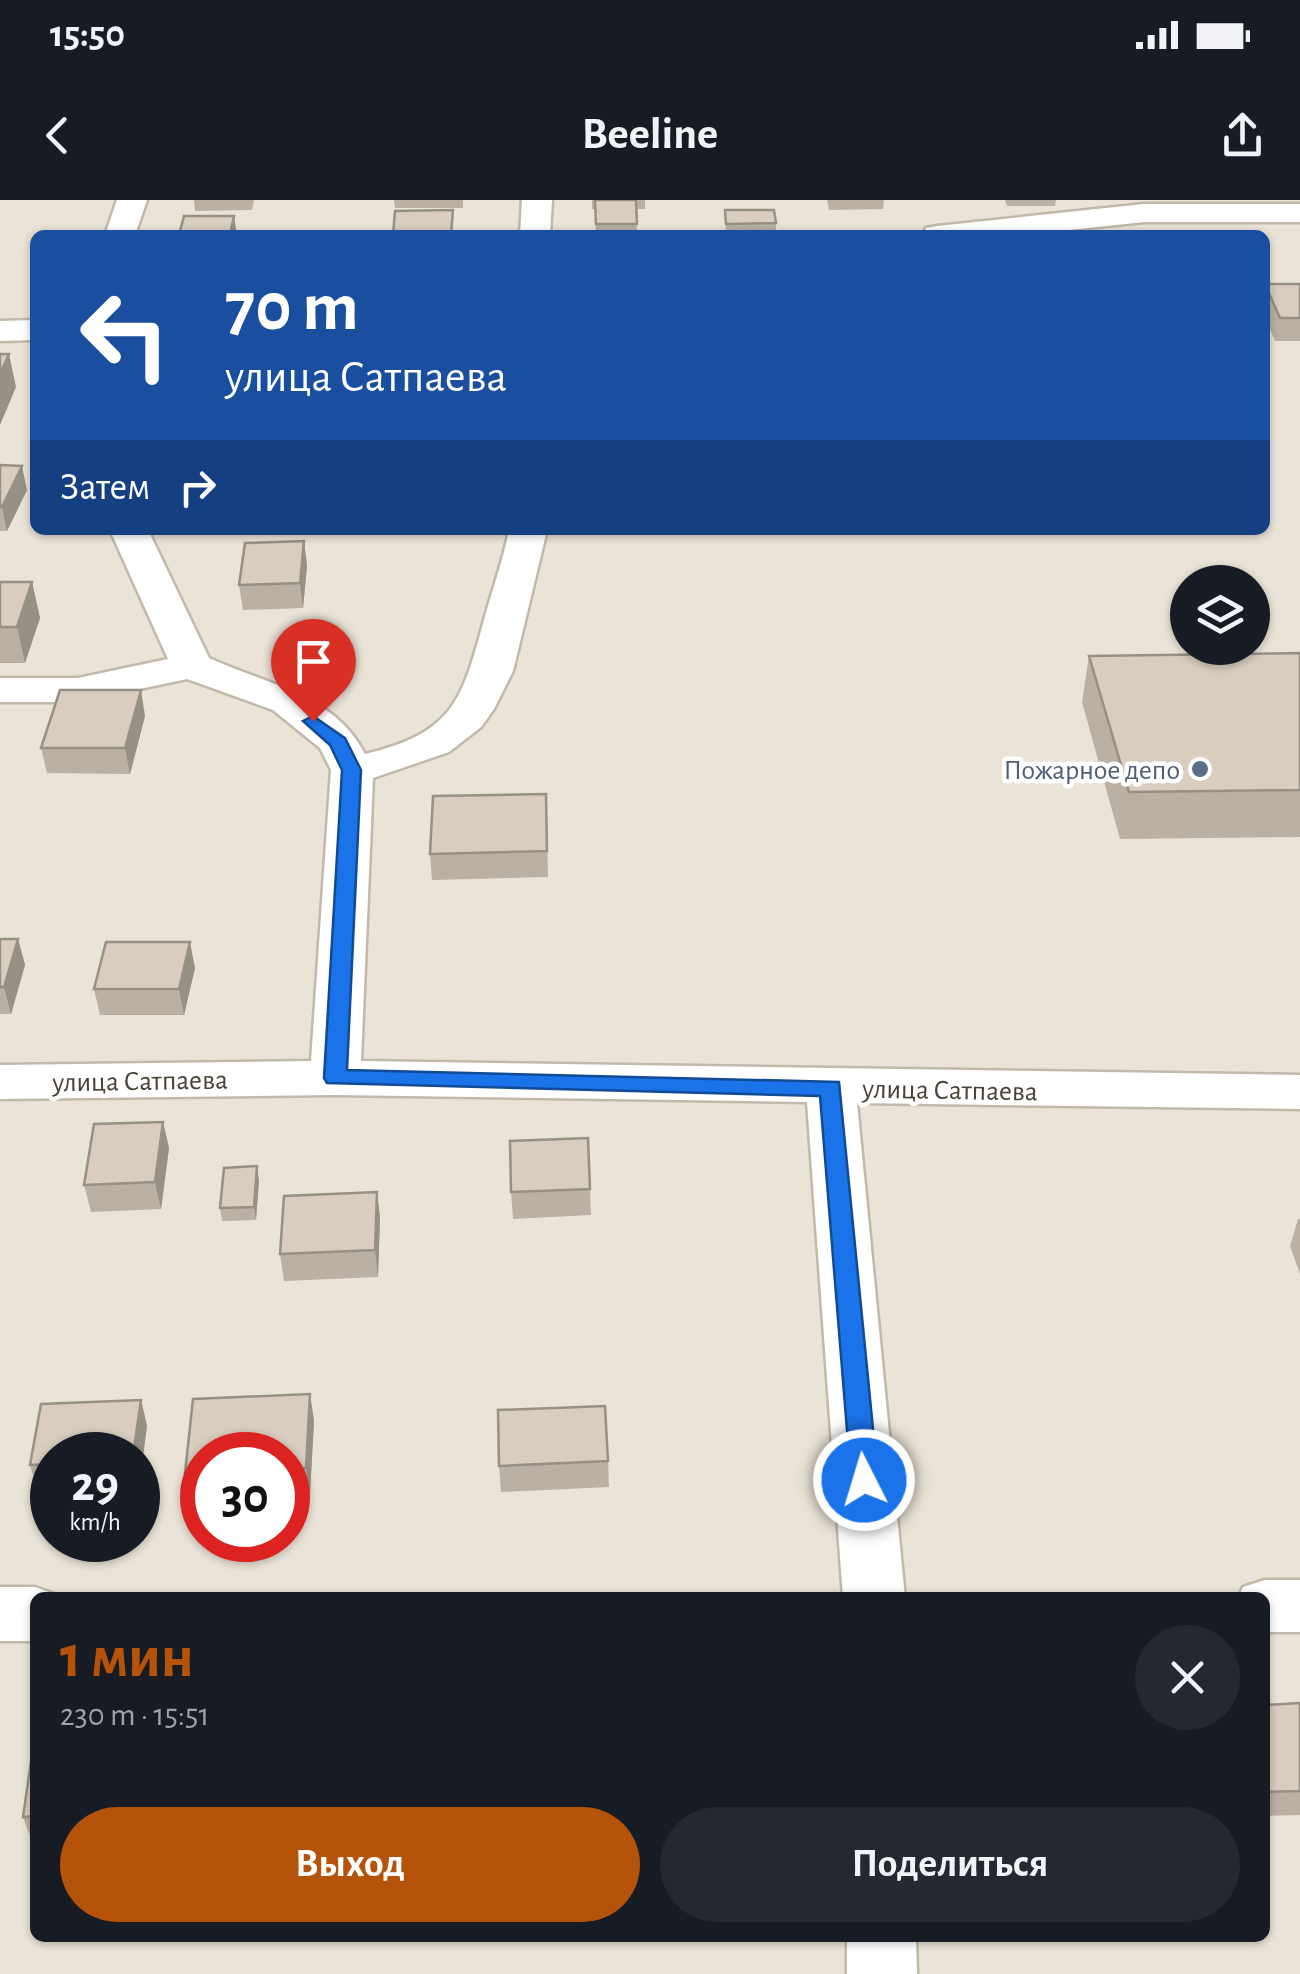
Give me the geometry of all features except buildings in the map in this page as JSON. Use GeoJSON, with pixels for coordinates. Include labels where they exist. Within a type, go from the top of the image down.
{"type":"FeatureCollection","features":[{"type":"Feature","properties":{"kind":"street"},"geometry":{"type":"LineString","coordinates":[[122,230],[132,200]]}},
{"type":"Feature","properties":{"kind":"street"},"geometry":{"type":"LineString","coordinates":[[536,230],[537,200]]}},
{"type":"Feature","properties":{"kind":"street"},"geometry":{"type":"LineString","coordinates":[[932,200],[935,230]]}},
{"type":"Feature","properties":{"kind":"street"},"geometry":{"type":"LineString","coordinates":[[983,230],[1144,213],[1300,212]]}},
{"type":"Feature","properties":{"kind":"street"},"geometry":{"type":"LineString","coordinates":[[1270,238],[1300,236]]}},
{"type":"Feature","properties":{"kind":"street"},"geometry":{"type":"LineString","coordinates":[[0,331],[30,330]]}},
{"type":"Feature","properties":{"kind":"street"},"geometry":{"type":"LineString","coordinates":[[131,535],[192,666]]}},
{"type":"Feature","properties":{"kind":"street"},"geometry":{"type":"LineString","coordinates":[[352,770],[408,759],[464,724],[490,679],[504,618],[524,566],[527,535]]}},
{"type":"Feature","properties":{"kind":"street"},"geometry":{"type":"LineString","coordinates":[[0,690],[78,690],[192,666],[227,682],[288,701],[338,742],[352,770],[335,1078]]}},
{"type":"Feature","properties":{"kind":"street","name":"улица Сатпаева"},"geometry":{"type":"LineString","coordinates":[[0,1082],[335,1078],[1300,1092]]}},
{"type":"Feature","properties":{"kind":"street"},"geometry":{"type":"LineString","coordinates":[[831,1088],[873,1592]]}},
{"type":"Feature","properties":{"kind":"street"},"geometry":{"type":"LineString","coordinates":[[1270,1606],[1300,1606]]}},
{"type":"Feature","properties":{"kind":"street"},"geometry":{"type":"LineString","coordinates":[[0,1614],[30,1614]]}},
{"type":"Feature","properties":{"kind":"street"},"geometry":{"type":"LineString","coordinates":[[882,1942],[882,1974]]}},
{"type":"Feature","properties":{"kind":"shaded area"},"geometry":{"type":"Polygon","coordinates":[[[0,200],[1300,200],[1300,1974],[0,1974],[0,200]]]}},
{"type":"Feature","properties":{"kind":"place","name":"Пожарное депо"},"geometry":{"type":"Point","coordinates":[1200,769]}},
{"type":"Feature","properties":{"kind":"route"},"geometry":{"type":"LineString","coordinates":[[313,721],[338,742],[352,770],[335,1078],[831,1088],[864,1480]]}}]}
